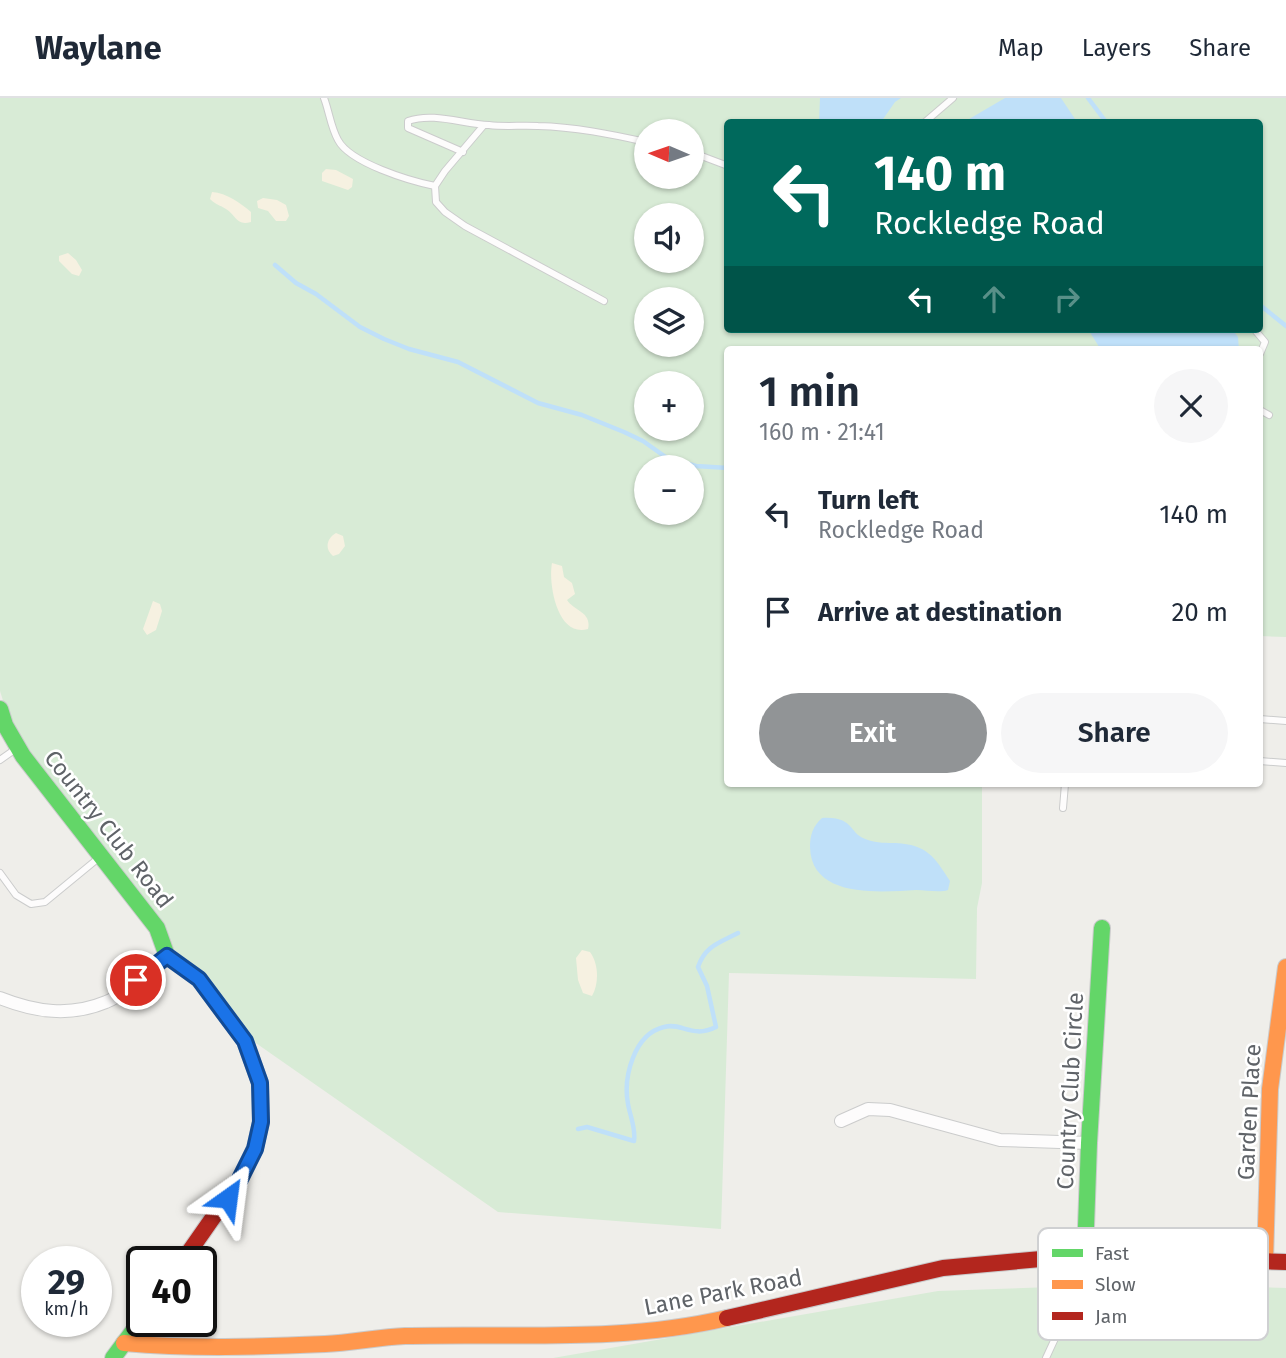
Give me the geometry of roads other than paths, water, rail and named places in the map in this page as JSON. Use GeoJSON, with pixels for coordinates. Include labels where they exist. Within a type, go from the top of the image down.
{"type":"FeatureCollection","features":[{"type":"Feature","properties":{"kind":"street","name":"Country Club Road"},"geometry":{"type":"LineString","coordinates":[[0,709],[5,725],[18,747],[158,928],[167,956]]}},
{"type":"Feature","properties":{"kind":"street","name":"Country Club Circle"},"geometry":{"type":"LineString","coordinates":[[1084,1228],[1102,929]]}},
{"type":"Feature","properties":{"kind":"street"},"geometry":{"type":"LineString","coordinates":[[0,998],[32,1009],[69,1012],[108,1002],[167,956],[199,979],[245,1041],[260,1083],[261,1122],[255,1149],[240,1179],[193,1246]]}},
{"type":"Feature","properties":{"kind":"street","name":"Garden Place"},"geometry":{"type":"LineString","coordinates":[[1266,1228],[1270,1089],[1286,967]]}},
{"type":"Feature","properties":{"kind":"street"},"geometry":{"type":"LineString","coordinates":[[841,1121],[869,1109],[890,1110],[1000,1140],[1089,1143]]}},
{"type":"Feature","properties":{"kind":"street","name":"Lane Park Road"},"geometry":{"type":"LineString","coordinates":[[124,1343],[171,1347],[328,1351],[401,1336],[622,1334],[698,1325],[943,1268],[1038,1260]]}},
{"type":"Feature","properties":{"kind":"street","name":"Lane Park Road"},"geometry":{"type":"LineString","coordinates":[[1268,1261],[1286,1262]]}},
{"type":"Feature","properties":{"kind":"street"},"geometry":{"type":"LineString","coordinates":[[113,1358],[128,1337]]}},
{"type":"Feature","properties":{"kind":"lane"},"geometry":{"type":"LineString","coordinates":[[324,98],[342,146],[375,167],[409,181],[435,186]]}},
{"type":"Feature","properties":{"kind":"lane"},"geometry":{"type":"LineString","coordinates":[[926,119],[953,98]]}},
{"type":"Feature","properties":{"kind":"lane"},"geometry":{"type":"LineString","coordinates":[[463,152],[408,128],[408,121],[432,118],[484,125],[536,126],[634,140]]}},
{"type":"Feature","properties":{"kind":"lane"},"geometry":{"type":"LineString","coordinates":[[484,125],[435,186],[436,202],[465,226],[604,301]]}},
{"type":"Feature","properties":{"kind":"lane"},"geometry":{"type":"LineString","coordinates":[[704,157],[724,164]]}},
{"type":"Feature","properties":{"kind":"lane"},"geometry":{"type":"LineString","coordinates":[[1263,412],[1269,415]]}},
{"type":"Feature","properties":{"kind":"lane"},"geometry":{"type":"LineString","coordinates":[[1263,719],[1286,720]]}},
{"type":"Feature","properties":{"kind":"lane"},"geometry":{"type":"LineString","coordinates":[[0,760],[18,747]]}},
{"type":"Feature","properties":{"kind":"lane"},"geometry":{"type":"LineString","coordinates":[[1263,761],[1286,762]]}},
{"type":"Feature","properties":{"kind":"lane"},"geometry":{"type":"LineString","coordinates":[[1063,808],[1065,787]]}},
{"type":"Feature","properties":{"kind":"lane"},"geometry":{"type":"LineString","coordinates":[[0,873],[16,895],[31,904],[45,902],[101,856]]}},
{"type":"Feature","properties":{"kind":"lane"},"geometry":{"type":"LineString","coordinates":[[1046,1358],[1054,1340]]}},
{"type":"Feature","properties":{"kind":"water"},"geometry":{"type":"Polygon","coordinates":[[[820,98],[901,98],[883,119],[819,119],[820,98]]]}},
{"type":"Feature","properties":{"kind":"water"},"geometry":{"type":"Polygon","coordinates":[[[1005,98],[1061,98],[1075,119],[969,119],[1005,98]]]}},
{"type":"Feature","properties":{"kind":"water"},"geometry":{"type":"Polygon","coordinates":[[[1090,333],[1235,333],[1239,346],[1099,346],[1090,333]]]}},
{"type":"Feature","properties":{"kind":"water"},"geometry":{"type":"Polygon","coordinates":[[[822,818],[841,820],[868,840],[907,844],[929,853],[950,881],[948,890],[867,891],[835,884],[822,876],[813,864],[811,839],[816,824],[822,818]]]}},
{"type":"Feature","properties":{"kind":"waterway"},"geometry":{"type":"LineString","coordinates":[[1088,98],[1104,119]]}},
{"type":"Feature","properties":{"kind":"waterway"},"geometry":{"type":"LineString","coordinates":[[275,265],[296,283],[316,294],[360,327],[384,339],[409,349],[458,362],[538,403],[582,415],[624,432],[643,441],[667,458],[696,466],[724,468]]}},
{"type":"Feature","properties":{"kind":"waterway"},"geometry":{"type":"LineString","coordinates":[[1263,307],[1286,326]]}},
{"type":"Feature","properties":{"kind":"waterway"},"geometry":{"type":"LineString","coordinates":[[578,1129],[587,1127],[634,1141],[627,1082],[638,1047],[654,1031],[664,1027],[694,1031],[716,1027],[707,986],[698,967],[709,950],[738,933]]}}]}
